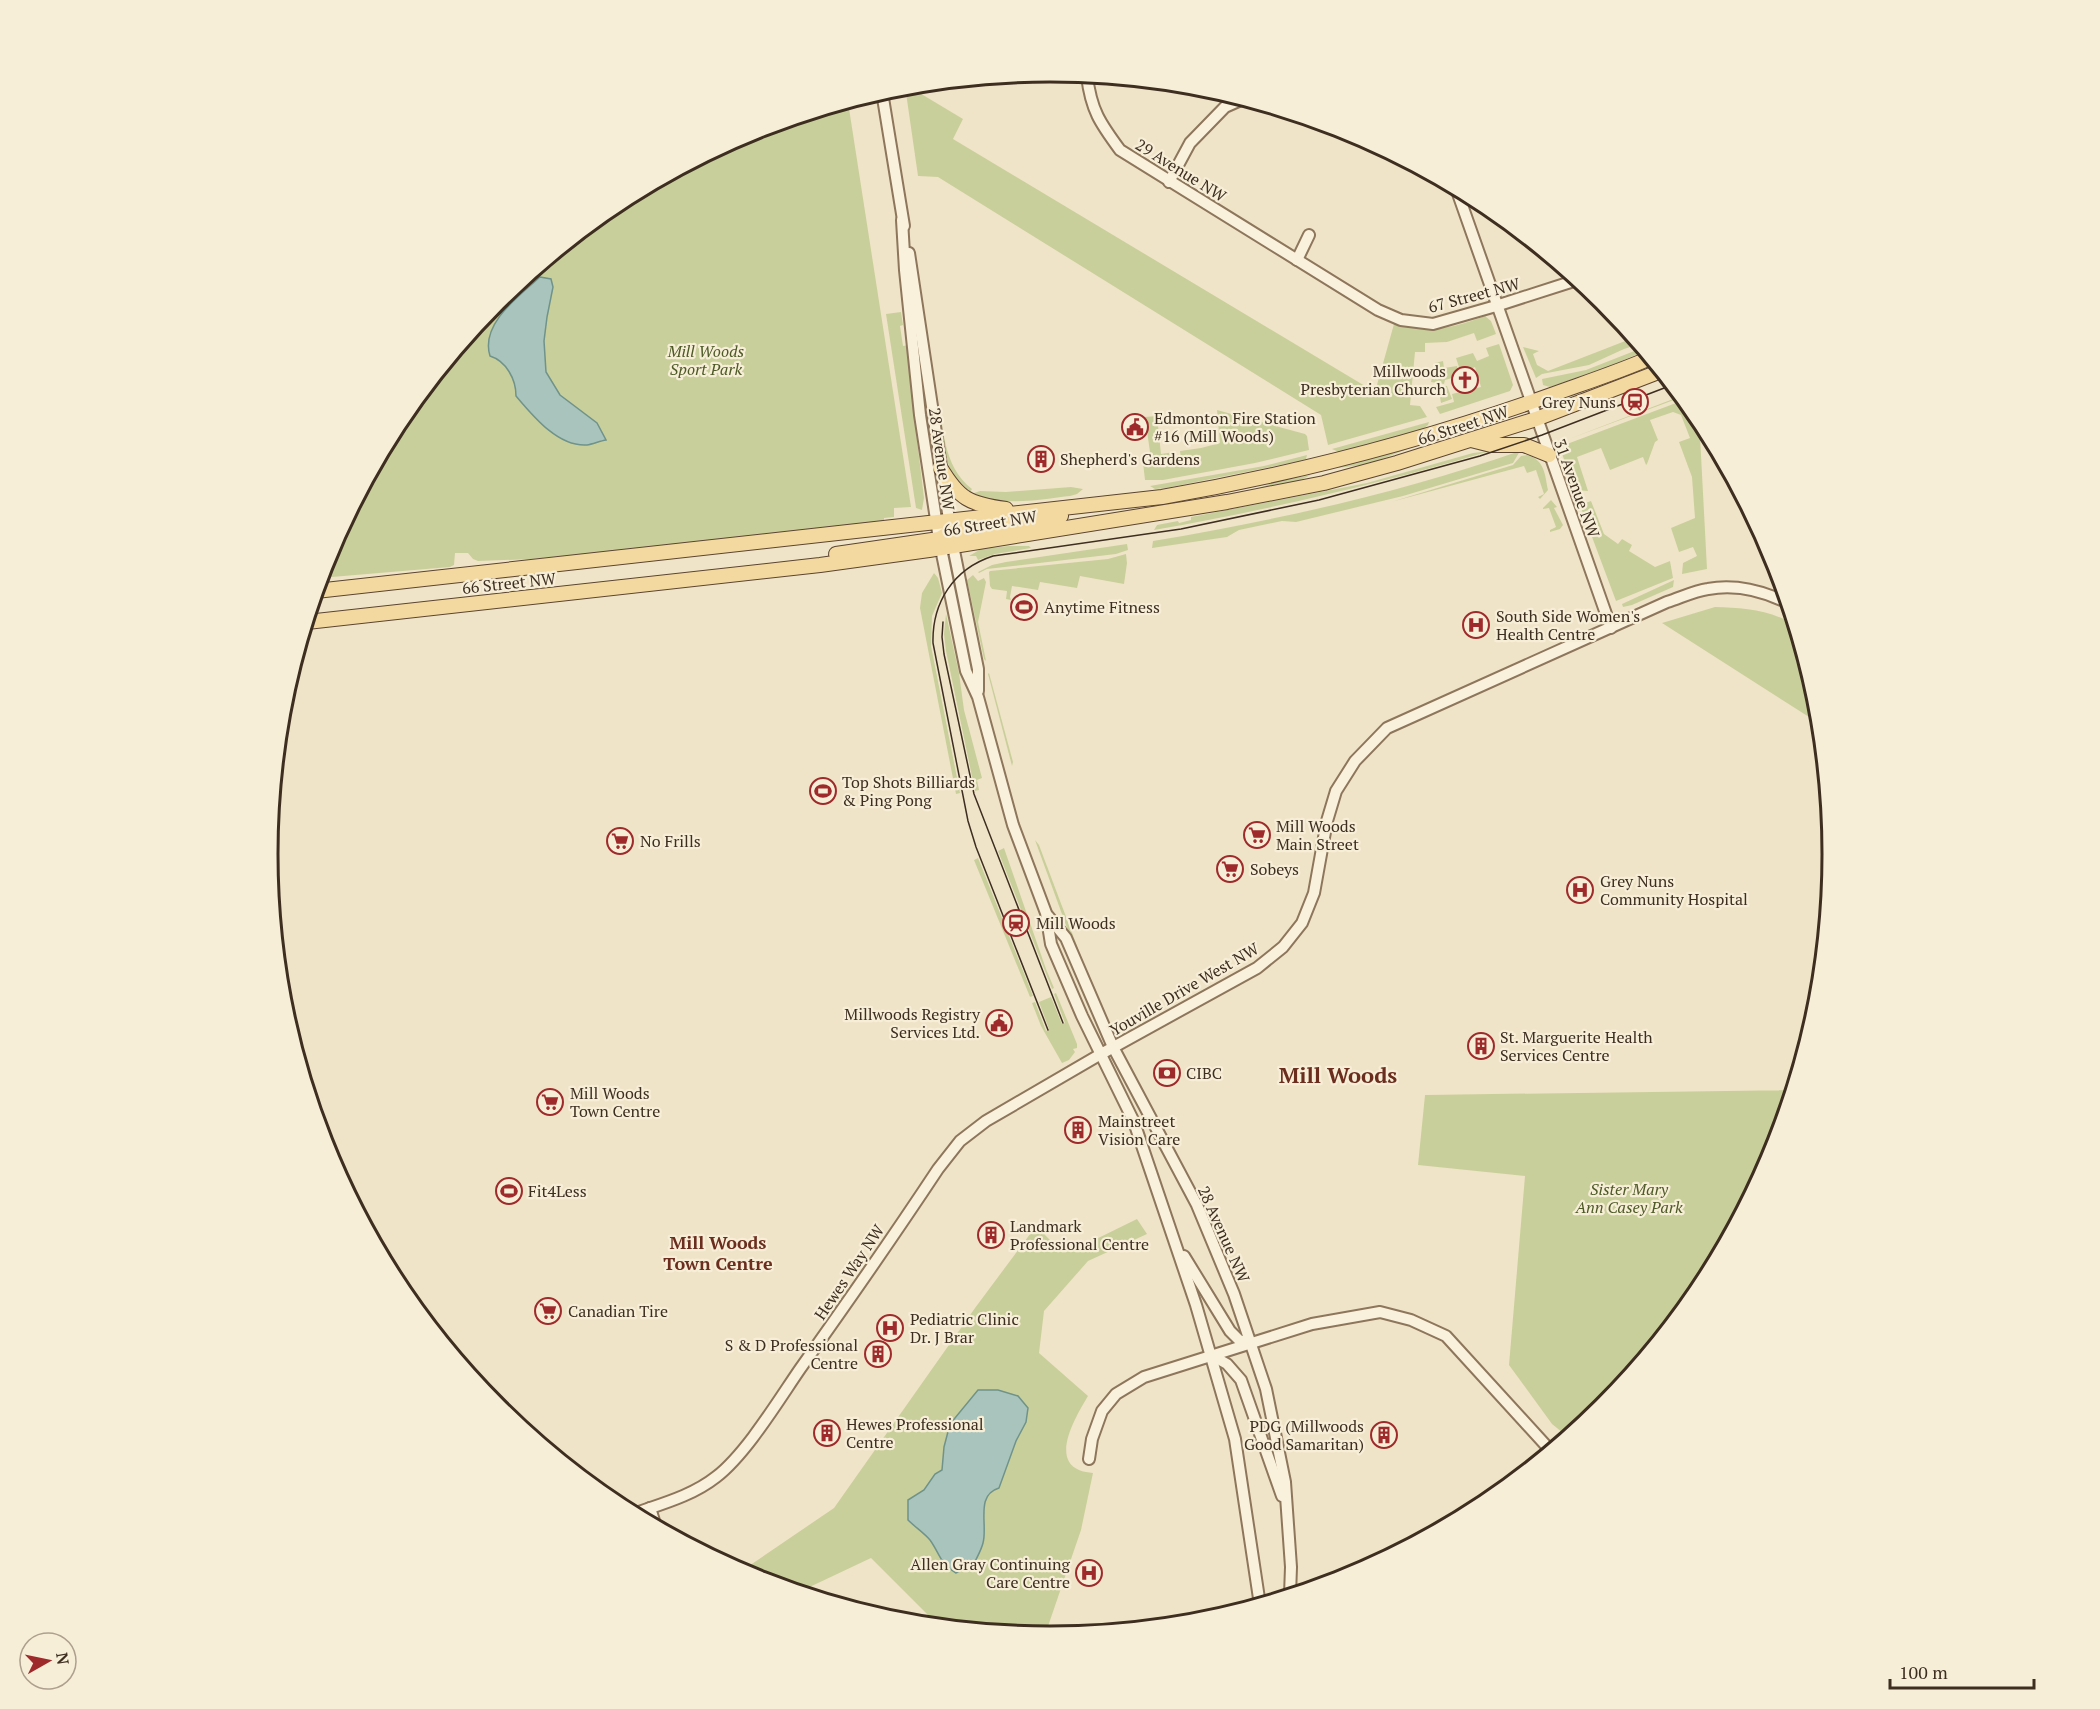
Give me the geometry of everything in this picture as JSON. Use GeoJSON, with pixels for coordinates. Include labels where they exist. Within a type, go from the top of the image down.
{"type":"FeatureCollection","features":[{"type":"Feature","properties":{"kind":"main road","name":"66 Street NW"},"geometry":{"type":"LineString","coordinates":[[314,621],[734,575],[945,535],[1023,512],[1162,497],[1256,479],[1438,433],[1643,361]]}},
{"type":"Feature","properties":{"kind":"main road","name":"66 Street NW"},"geometry":{"type":"LineString","coordinates":[[325,590],[945,535],[1190,508],[1324,483],[1471,440],[1653,374]]}},
{"type":"Feature","properties":{"kind":"main road"},"geometry":{"type":"LineString","coordinates":[[1471,440],[1491,445],[1524,445],[1549,455]]}},
{"type":"Feature","properties":{"kind":"main road"},"geometry":{"type":"LineString","coordinates":[[940,467],[960,495],[967,499],[978,504],[1023,512]]}},
{"type":"Feature","properties":{"kind":"main road"},"geometry":{"type":"LineString","coordinates":[[945,535],[1063,516],[1079,507]]}},
{"type":"Feature","properties":{"kind":"main road"},"geometry":{"type":"LineString","coordinates":[[323,595],[335,588]]}},
{"type":"Feature","properties":{"kind":"street","name":"29 Avenue NW"},"geometry":{"type":"LineString","coordinates":[[1088,84],[1097,117],[1120,150],[1378,310]]}},
{"type":"Feature","properties":{"kind":"street","name":"28 Avenue NW"},"geometry":{"type":"LineString","coordinates":[[883,101],[911,264],[940,467],[945,535]]}},
{"type":"Feature","properties":{"kind":"street"},"geometry":{"type":"LineString","coordinates":[[1169,182],[1190,143],[1225,107],[1231,104]]}},
{"type":"Feature","properties":{"kind":"street","name":"31 Avenue NW"},"geometry":{"type":"LineString","coordinates":[[1461,201],[1611,628]]}},
{"type":"Feature","properties":{"kind":"street","name":"28 Avenue NW"},"geometry":{"type":"LineString","coordinates":[[902,220],[904,270],[920,415],[945,535],[966,671],[978,697],[1013,825],[1046,913],[1055,952],[1134,1122],[1211,1356],[1235,1439],[1259,1597]]}},
{"type":"Feature","properties":{"kind":"street"},"geometry":{"type":"LineString","coordinates":[[1297,260],[1309,235]]}},
{"type":"Feature","properties":{"kind":"street","name":"67 Street NW"},"geometry":{"type":"LineString","coordinates":[[1378,310],[1401,320],[1433,324],[1568,283]]}},
{"type":"Feature","properties":{"kind":"street","name":"Youville Drive West NW"},"geometry":{"type":"LineString","coordinates":[[1101,1054],[1257,968],[1283,947],[1302,923],[1314,893],[1327,821],[1336,791],[1355,761],[1387,728],[1667,602],[1709,589],[1744,588],[1778,598]]}},
{"type":"Feature","properties":{"kind":"street","name":"28 Avenue NW"},"geometry":{"type":"LineString","coordinates":[[1046,913],[1065,938],[1113,1047],[1197,1205],[1214,1242],[1251,1344],[1266,1389],[1285,1482],[1290,1588]]}},
{"type":"Feature","properties":{"kind":"street","name":"Hewes Way NW"},"geometry":{"type":"LineString","coordinates":[[644,1510],[699,1488],[716,1477],[735,1458],[791,1383],[938,1169],[960,1141],[1005,1110],[1101,1054]]}},
{"type":"Feature","properties":{"kind":"street"},"geometry":{"type":"LineString","coordinates":[[1172,1235],[1230,1331],[1239,1340],[1251,1344]]}},
{"type":"Feature","properties":{"kind":"street"},"geometry":{"type":"LineString","coordinates":[[1089,1459],[1092,1439],[1102,1411],[1116,1394],[1144,1377],[1312,1324],[1380,1312],[1411,1320],[1446,1336],[1546,1446]]}},
{"type":"Feature","properties":{"kind":"street"},"geometry":{"type":"LineString","coordinates":[[1211,1356],[1227,1364],[1241,1380],[1288,1513]]}},
{"type":"Feature","properties":{"kind":"street"},"geometry":{"type":"LineString","coordinates":[[651,1508],[653,1516]]}},
{"type":"Feature","properties":{"kind":"green space"},"geometry":{"type":"Polygon","coordinates":[[[921,94],[963,119],[953,139],[1375,392],[1394,324],[1429,329],[1462,324],[1485,316],[1491,321],[1496,334],[1477,341],[1474,333],[1447,342],[1425,343],[1425,352],[1415,352],[1410,405],[1420,406],[1427,417],[1328,445],[1321,415],[938,177],[918,176],[906,96],[921,94]]]}},
{"type":"Feature","properties":{"kind":"green space","name":"Mill Woods Sport Park"},"geometry":{"type":"Polygon","coordinates":[[[849,109],[911,507],[894,508],[894,517],[884,518],[884,522],[879,523],[533,559],[478,561],[468,553],[455,553],[454,565],[330,577],[358,513],[381,468],[408,426],[470,345],[541,274],[580,242],[664,186],[755,141],[802,123],[849,109]]]}},
{"type":"Feature","properties":{"kind":"green space"},"geometry":{"type":"Polygon","coordinates":[[[901,312],[903,325],[900,326],[903,346],[909,345],[924,498],[922,510],[916,508],[886,314],[901,312]]]}},
{"type":"Feature","properties":{"kind":"green space"},"geometry":{"type":"Polygon","coordinates":[[[1626,341],[1631,347],[1589,365],[1542,374],[1536,378],[1523,347],[1539,351],[1533,354],[1537,365],[1548,371],[1626,341]]]}},
{"type":"Feature","properties":{"kind":"green space"},"geometry":{"type":"Polygon","coordinates":[[[1499,344],[1513,385],[1510,391],[1440,414],[1436,407],[1454,402],[1452,394],[1481,387],[1475,367],[1461,373],[1456,358],[1473,353],[1477,361],[1489,356],[1486,348],[1499,344]]]}},
{"type":"Feature","properties":{"kind":"green space"},"geometry":{"type":"Polygon","coordinates":[[[1635,351],[1637,354],[1550,387],[1543,385],[1542,379],[1586,370],[1635,351]]]}},
{"type":"Feature","properties":{"kind":"green space"},"geometry":{"type":"Polygon","coordinates":[[[1443,361],[1444,368],[1457,366],[1459,376],[1445,380],[1444,384],[1431,382],[1435,363],[1443,361]]]}},
{"type":"Feature","properties":{"kind":"green space"},"geometry":{"type":"Polygon","coordinates":[[[1438,386],[1447,386],[1452,399],[1441,403],[1438,386]]]}},
{"type":"Feature","properties":{"kind":"green space"},"geometry":{"type":"Polygon","coordinates":[[[938,390],[949,457],[962,480],[972,489],[970,492],[953,475],[946,459],[938,390]]]}},
{"type":"Feature","properties":{"kind":"green space"},"geometry":{"type":"Polygon","coordinates":[[[1672,399],[1673,400],[1569,439],[1672,399]]]}},
{"type":"Feature","properties":{"kind":"green space"},"geometry":{"type":"Polygon","coordinates":[[[1675,403],[1700,439],[1707,569],[1682,574],[1683,563],[1697,556],[1693,547],[1679,552],[1671,528],[1695,518],[1692,477],[1679,442],[1690,438],[1681,415],[1673,412],[1650,420],[1658,440],[1655,442],[1646,465],[1643,457],[1610,470],[1601,448],[1577,457],[1588,491],[1575,490],[1561,451],[1568,448],[1567,444],[1675,403]]]}},
{"type":"Feature","properties":{"kind":"green space"},"geometry":{"type":"Polygon","coordinates":[[[1217,410],[1305,434],[1309,450],[1255,463],[1163,480],[1145,480],[1142,454],[1150,452],[1145,417],[1157,416],[1161,454],[1174,452],[1175,459],[1181,459],[1180,451],[1220,443],[1217,410]]]}},
{"type":"Feature","properties":{"kind":"green space"},"geometry":{"type":"Polygon","coordinates":[[[1429,422],[1423,429],[1339,452],[1332,449],[1429,422]]]}},
{"type":"Feature","properties":{"kind":"green space"},"geometry":{"type":"Polygon","coordinates":[[[1410,448],[1369,464],[1338,468],[1339,467],[1410,448]]]}},
{"type":"Feature","properties":{"kind":"green space"},"geometry":{"type":"Polygon","coordinates":[[[1490,451],[1323,495],[1154,530],[1157,525],[1178,521],[1179,523],[1191,520],[1191,517],[1367,483],[1473,453],[1490,451]]]}},
{"type":"Feature","properties":{"kind":"green space"},"geometry":{"type":"Polygon","coordinates":[[[1520,451],[1513,463],[1403,496],[1296,522],[1282,521],[1239,530],[1227,537],[1152,548],[1153,541],[1338,504],[1429,480],[1520,451]]]}},
{"type":"Feature","properties":{"kind":"green space"},"geometry":{"type":"Polygon","coordinates":[[[1307,455],[1306,459],[1300,461],[1166,488],[1155,489],[1150,486],[1264,466],[1307,455]]]}},
{"type":"Feature","properties":{"kind":"green space"},"geometry":{"type":"Polygon","coordinates":[[[1527,455],[1541,464],[1545,474],[1548,490],[1540,499],[1538,497],[1544,494],[1536,470],[1527,473],[1524,466],[1391,502],[1513,465],[1521,456],[1527,455]]]}},
{"type":"Feature","properties":{"kind":"green space"},"geometry":{"type":"Polygon","coordinates":[[[1311,475],[1292,484],[1251,491],[1275,482],[1311,475]]]}},
{"type":"Feature","properties":{"kind":"green space"},"geometry":{"type":"Polygon","coordinates":[[[1071,487],[1083,489],[1070,496],[1022,501],[999,500],[974,495],[980,491],[1006,492],[1071,487]]]}},
{"type":"Feature","properties":{"kind":"green space"},"geometry":{"type":"Polygon","coordinates":[[[1551,500],[1557,507],[1554,508],[1563,525],[1560,529],[1550,532],[1556,527],[1549,508],[1543,508],[1551,500]]]}},
{"type":"Feature","properties":{"kind":"green space"},"geometry":{"type":"Polygon","coordinates":[[[1591,501],[1604,534],[1618,544],[1622,539],[1632,545],[1629,551],[1655,567],[1670,561],[1673,578],[1616,601],[1580,505],[1591,501]]]}},
{"type":"Feature","properties":{"kind":"green space"},"geometry":{"type":"Polygon","coordinates":[[[1127,544],[1128,550],[1116,554],[987,569],[978,572],[992,565],[1006,562],[1127,544]]]}},
{"type":"Feature","properties":{"kind":"green space"},"geometry":{"type":"Polygon","coordinates":[[[1029,546],[1031,548],[995,554],[978,560],[976,556],[969,556],[981,549],[1029,546]]]}},
{"type":"Feature","properties":{"kind":"green space"},"geometry":{"type":"Polygon","coordinates":[[[1126,554],[1124,584],[1080,576],[1077,588],[1040,582],[1038,590],[1012,586],[1011,600],[1006,599],[1007,591],[992,589],[990,586],[990,571],[1108,559],[1126,554]]]}},
{"type":"Feature","properties":{"kind":"green space"},"geometry":{"type":"Polygon","coordinates":[[[934,573],[938,578],[942,593],[932,616],[931,646],[960,793],[956,794],[920,608],[922,593],[934,573]]]}},
{"type":"Feature","properties":{"kind":"green space"},"geometry":{"type":"Polygon","coordinates":[[[973,575],[978,581],[984,578],[986,582],[978,622],[986,661],[967,580],[973,575]]]}},
{"type":"Feature","properties":{"kind":"green space"},"geometry":{"type":"Polygon","coordinates":[[[1674,580],[1673,587],[1623,607],[1622,604],[1674,580]]]}},
{"type":"Feature","properties":{"kind":"green space"},"geometry":{"type":"Polygon","coordinates":[[[1715,607],[1746,609],[1785,620],[1796,655],[1809,717],[1662,623],[1715,607]]]}},
{"type":"Feature","properties":{"kind":"green space"},"geometry":{"type":"Polygon","coordinates":[[[946,614],[959,673],[964,710],[982,778],[977,780],[979,790],[975,791],[946,651],[944,634],[946,614]]]}},
{"type":"Feature","properties":{"kind":"green space"},"geometry":{"type":"Polygon","coordinates":[[[988,674],[1013,762],[1012,766],[988,674]]]}},
{"type":"Feature","properties":{"kind":"green space"},"geometry":{"type":"Polygon","coordinates":[[[1035,840],[1039,845],[1100,1007],[1071,939],[1035,840]]]}},
{"type":"Feature","properties":{"kind":"green space"},"geometry":{"type":"Polygon","coordinates":[[[1004,848],[1054,988],[1052,989],[998,851],[1004,848]]]}},
{"type":"Feature","properties":{"kind":"green space"},"geometry":{"type":"Polygon","coordinates":[[[978,858],[1033,996],[1030,997],[974,860],[978,858]]]}},
{"type":"Feature","properties":{"kind":"green space"},"geometry":{"type":"Polygon","coordinates":[[[1056,993],[1077,1044],[1069,1060],[1062,1063],[1041,1026],[1032,1003],[1035,1002],[1046,1031],[1049,1029],[1039,1002],[1051,997],[1062,1024],[1065,1023],[1054,994],[1056,993]]]}},
{"type":"Feature","properties":{"kind":"green space","name":"Sister Mary Ann Casey Park"},"geometry":{"type":"Polygon","coordinates":[[[1785,1090],[1763,1150],[1742,1196],[1719,1240],[1692,1283],[1630,1364],[1562,1432],[1552,1424],[1509,1365],[1525,1176],[1418,1165],[1425,1095],[1785,1090]]]}},
{"type":"Feature","properties":{"kind":"green space"},"geometry":{"type":"Polygon","coordinates":[[[1137,1219],[1147,1234],[1088,1261],[1044,1311],[1039,1353],[1088,1396],[1069,1435],[1066,1446],[1067,1456],[1071,1464],[1079,1470],[1093,1473],[1081,1530],[1048,1626],[1000,1625],[930,1617],[871,1558],[808,1588],[750,1566],[834,1508],[975,1308],[1036,1226],[1056,1246],[1082,1246],[1137,1219]]]}},
{"type":"Feature","properties":{"kind":"water"},"geometry":{"type":"Polygon","coordinates":[[[540,277],[551,279],[553,287],[544,341],[546,372],[560,395],[597,423],[606,440],[587,445],[576,444],[556,436],[538,421],[516,396],[509,372],[501,362],[490,356],[488,344],[496,322],[512,302],[540,277]]]}},
{"type":"Feature","properties":{"kind":"water"},"geometry":{"type":"Polygon","coordinates":[[[978,1390],[998,1390],[1018,1396],[1028,1408],[1026,1422],[1016,1441],[999,1488],[987,1497],[984,1511],[984,1536],[980,1552],[973,1566],[956,1573],[943,1562],[930,1540],[908,1520],[908,1500],[924,1490],[935,1474],[942,1470],[944,1447],[950,1424],[978,1390]]]}},
{"type":"Feature","properties":{"kind":"tram line"},"geometry":{"type":"LineString","coordinates":[[1048,1030],[976,847],[968,821],[933,643],[936,614],[941,601],[956,579],[967,569],[993,556],[1181,529],[1319,500],[1480,456],[1664,388]]}},
{"type":"Feature","properties":{"kind":"tram line"},"geometry":{"type":"LineString","coordinates":[[943,622],[944,654],[974,794],[1063,1023]]}},
{"type":"Feature","properties":{"kind":"place","name":"Millwoods Presbyterian Church"},"geometry":{"type":"Point","coordinates":[1465,380]}},
{"type":"Feature","properties":{"kind":"place","name":"Grey Nuns"},"geometry":{"type":"Point","coordinates":[1635,402]}},
{"type":"Feature","properties":{"kind":"place","name":"Edmonton Fire Station #16 (Mill Woods)"},"geometry":{"type":"Point","coordinates":[1135,427]}},
{"type":"Feature","properties":{"kind":"place","name":"Shepherd's Gardens"},"geometry":{"type":"Point","coordinates":[1041,459]}},
{"type":"Feature","properties":{"kind":"place","name":"Anytime Fitness"},"geometry":{"type":"Point","coordinates":[1024,607]}},
{"type":"Feature","properties":{"kind":"place","name":"South Side Women's Health Centre"},"geometry":{"type":"Point","coordinates":[1476,625]}},
{"type":"Feature","properties":{"kind":"place","name":"Top Shots Billiards & Ping Pong"},"geometry":{"type":"Point","coordinates":[823,791]}},
{"type":"Feature","properties":{"kind":"place","name":"Mill Woods Main Street"},"geometry":{"type":"Point","coordinates":[1257,835]}},
{"type":"Feature","properties":{"kind":"place","name":"No Frills"},"geometry":{"type":"Point","coordinates":[620,841]}},
{"type":"Feature","properties":{"kind":"place","name":"Sobeys"},"geometry":{"type":"Point","coordinates":[1230,869]}},
{"type":"Feature","properties":{"kind":"place","name":"Grey Nuns Community Hospital"},"geometry":{"type":"Point","coordinates":[1580,890]}},
{"type":"Feature","properties":{"kind":"place","name":"Mill Woods"},"geometry":{"type":"Point","coordinates":[1016,923]}},
{"type":"Feature","properties":{"kind":"place","name":"Millwoods Registry Services Ltd."},"geometry":{"type":"Point","coordinates":[999,1023]}},
{"type":"Feature","properties":{"kind":"place","name":"St. Marguerite Health Services Centre"},"geometry":{"type":"Point","coordinates":[1481,1046]}},
{"type":"Feature","properties":{"kind":"place","name":"CIBC"},"geometry":{"type":"Point","coordinates":[1167,1073]}},
{"type":"Feature","properties":{"kind":"place","name":"Mill Woods Town Centre"},"geometry":{"type":"Point","coordinates":[550,1102]}},
{"type":"Feature","properties":{"kind":"place","name":"Mainstreet Vision Care"},"geometry":{"type":"Point","coordinates":[1078,1130]}},
{"type":"Feature","properties":{"kind":"place","name":"Fit4Less"},"geometry":{"type":"Point","coordinates":[509,1191]}},
{"type":"Feature","properties":{"kind":"place","name":"Landmark Professional Centre"},"geometry":{"type":"Point","coordinates":[991,1235]}},
{"type":"Feature","properties":{"kind":"place","name":"Canadian Tire"},"geometry":{"type":"Point","coordinates":[548,1311]}},
{"type":"Feature","properties":{"kind":"place","name":"Pediatric Clinic Dr. J Brar"},"geometry":{"type":"Point","coordinates":[890,1328]}},
{"type":"Feature","properties":{"kind":"place","name":"S & D Professional Centre"},"geometry":{"type":"Point","coordinates":[878,1354]}},
{"type":"Feature","properties":{"kind":"place","name":"Hewes Professional Centre"},"geometry":{"type":"Point","coordinates":[827,1433]}},
{"type":"Feature","properties":{"kind":"place","name":"PDG (Millwoods Good Samaritan)"},"geometry":{"type":"Point","coordinates":[1384,1435]}},
{"type":"Feature","properties":{"kind":"place","name":"Allen Gray Continuing Care Centre"},"geometry":{"type":"Point","coordinates":[1089,1573]}},
{"type":"Feature","properties":{"kind":"district","name":"Mill Woods"},"geometry":{"type":"Point","coordinates":[1338,1074]}},
{"type":"Feature","properties":{"kind":"district","name":"Mill Woods Town Centre"},"geometry":{"type":"Point","coordinates":[718,1252]}}]}
